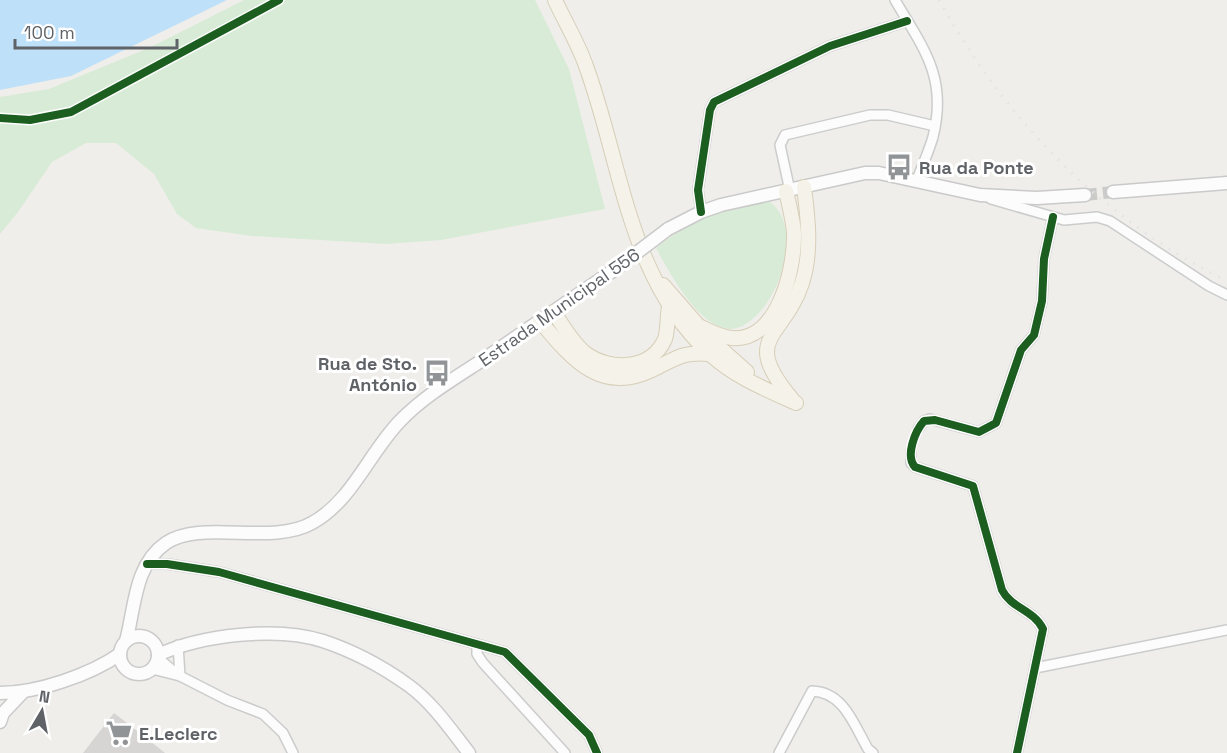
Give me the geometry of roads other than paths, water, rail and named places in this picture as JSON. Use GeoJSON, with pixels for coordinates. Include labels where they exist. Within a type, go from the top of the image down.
{"type":"FeatureCollection","features":[{"type":"Feature","properties":{"kind":"main road"},"geometry":{"type":"LineString","coordinates":[[555,0],[586,65],[634,232],[669,307],[709,354],[743,379],[796,403],[773,376],[768,350],[773,332],[795,299],[805,274],[809,229],[804,188]]}},
{"type":"Feature","properties":{"kind":"main road","name":"Estrada Municipal 556"},"geometry":{"type":"LineString","coordinates":[[126,641],[136,591],[147,564],[166,543],[189,535],[280,533],[310,525],[325,516],[332,511],[399,422],[428,397],[614,270],[668,229],[701,212],[865,174],[892,174],[980,195],[1037,198],[1085,195]]}},
{"type":"Feature","properties":{"kind":"main road"},"geometry":{"type":"LineString","coordinates":[[1113,192],[1227,183]]}},
{"type":"Feature","properties":{"kind":"main road"},"geometry":{"type":"LineString","coordinates":[[697,325],[720,336],[740,338],[757,332],[770,318],[784,294],[794,250],[794,231],[788,191]]}},
{"type":"Feature","properties":{"kind":"main road"},"geometry":{"type":"LineString","coordinates":[[652,272],[721,350],[775,393]]}},
{"type":"Feature","properties":{"kind":"main road"},"geometry":{"type":"LineString","coordinates":[[554,312],[583,352],[600,362],[618,366],[636,364],[654,353],[665,339],[669,307]]}},
{"type":"Feature","properties":{"kind":"main road"},"geometry":{"type":"LineString","coordinates":[[540,321],[575,361],[595,374],[617,379],[640,376],[677,355],[709,354]]}},
{"type":"Feature","properties":{"kind":"main road"},"geometry":{"type":"LineString","coordinates":[[133,614],[150,640],[156,661]]}},
{"type":"Feature","properties":{"kind":"main road"},"geometry":{"type":"LineString","coordinates":[[0,693],[22,693],[102,667],[120,654],[126,641],[136,637],[178,645],[230,635],[254,634],[321,640],[365,658],[410,686],[443,720],[470,753]]}},
{"type":"Feature","properties":{"kind":"main road"},"geometry":{"type":"LineString","coordinates":[[102,667],[125,668],[141,674],[178,645]]}},
{"type":"Feature","properties":{"kind":"main road"},"geometry":{"type":"LineString","coordinates":[[120,654],[125,668]]}},
{"type":"Feature","properties":{"kind":"main road"},"geometry":{"type":"LineString","coordinates":[[1,712],[22,693]]}},
{"type":"Feature","properties":{"kind":"street"},"geometry":{"type":"LineString","coordinates":[[895,0],[923,46],[936,76],[938,104],[935,126],[917,180]]}},
{"type":"Feature","properties":{"kind":"street"},"geometry":{"type":"LineString","coordinates":[[701,212],[698,190],[710,110],[714,102],[830,46],[907,21]]}},
{"type":"Feature","properties":{"kind":"street"},"geometry":{"type":"LineString","coordinates":[[788,191],[780,145],[785,135],[870,115],[888,115],[935,126]]}},
{"type":"Feature","properties":{"kind":"street"},"geometry":{"type":"LineString","coordinates":[[980,195],[1064,220],[1097,218],[1110,221],[1209,286],[1227,295]]}},
{"type":"Feature","properties":{"kind":"street"},"geometry":{"type":"LineString","coordinates":[[918,429],[924,421],[930,419],[979,432],[996,423],[1021,350],[1034,335],[1042,301],[1044,259],[1053,217]]}},
{"type":"Feature","properties":{"kind":"street"},"geometry":{"type":"LineString","coordinates":[[911,451],[911,463],[915,467],[974,486],[1007,601],[1033,616],[1043,629],[1017,753]]}},
{"type":"Feature","properties":{"kind":"street"},"geometry":{"type":"LineString","coordinates":[[147,564],[168,564],[219,572],[505,652],[589,735],[597,753]]}},
{"type":"Feature","properties":{"kind":"street"},"geometry":{"type":"LineString","coordinates":[[1035,668],[1227,630]]}},
{"type":"Feature","properties":{"kind":"street"},"geometry":{"type":"LineString","coordinates":[[477,644],[477,654],[483,663],[565,753]]}},
{"type":"Feature","properties":{"kind":"street"},"geometry":{"type":"LineString","coordinates":[[178,645],[180,676]]}},
{"type":"Feature","properties":{"kind":"street"},"geometry":{"type":"LineString","coordinates":[[156,661],[227,700],[263,714],[283,733],[293,753]]}},
{"type":"Feature","properties":{"kind":"street"},"geometry":{"type":"LineString","coordinates":[[779,753],[812,691],[829,694],[838,700],[868,749],[873,753]]}},
{"type":"Feature","properties":{"kind":"water"},"geometry":{"type":"Polygon","coordinates":[[[0,0],[227,0],[71,76],[0,90],[0,0]]]}},
{"type":"Feature","properties":{"kind":"tunnel"},"geometry":{"type":"LineString","coordinates":[[1085,195],[1113,192]]}},
{"type":"Feature","properties":{"kind":"tunnel"},"geometry":{"type":"LineString","coordinates":[[911,451],[918,429]]}},
{"type":"Feature","properties":{"kind":"railway"},"geometry":{"type":"LineString","coordinates":[[939,0],[995,86],[1027,126],[1062,163],[1099,197],[1139,228],[1182,256],[1227,281]]}},
{"type":"Feature","properties":{"kind":"place","name":"Rua da Ponte"},"geometry":{"type":"Point","coordinates":[899,167]}},
{"type":"Feature","properties":{"kind":"place","name":"Rua de Sto. António"},"geometry":{"type":"Point","coordinates":[437,373]}},
{"type":"Feature","properties":{"kind":"place","name":"E.Leclerc"},"geometry":{"type":"Point","coordinates":[119,733]}}]}
